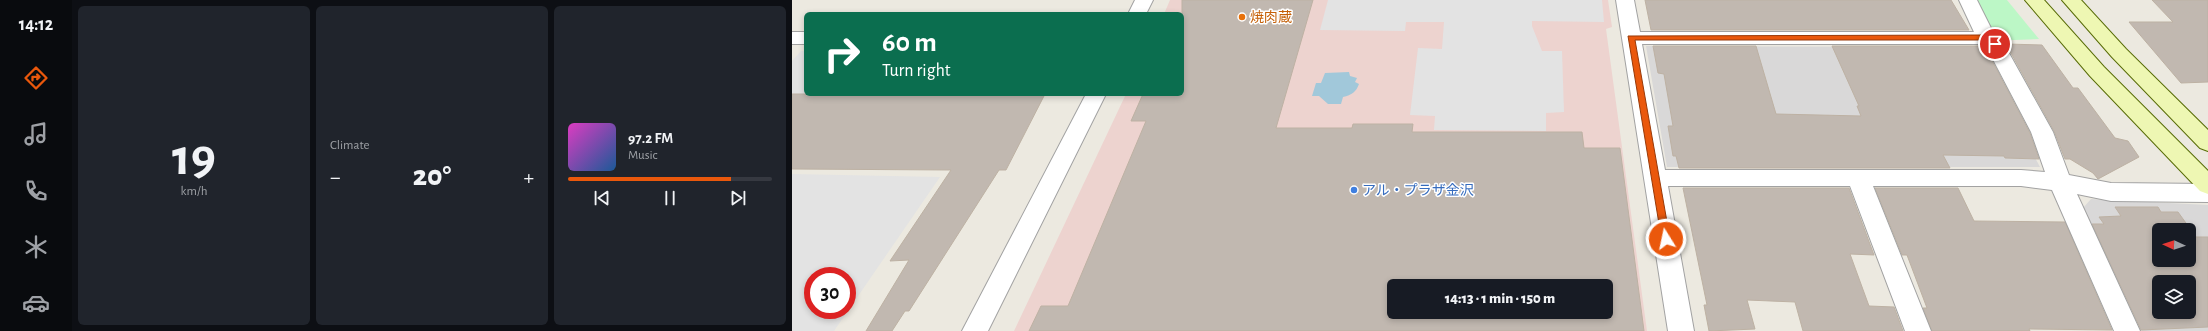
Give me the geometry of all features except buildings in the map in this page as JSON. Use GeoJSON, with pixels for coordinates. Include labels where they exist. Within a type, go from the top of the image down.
{"type":"FeatureCollection","features":[{"type":"Feature","properties":{"kind":"street"},"geometry":{"type":"LineString","coordinates":[[1138,12],[1144,0]]}},
{"type":"Feature","properties":{"kind":"street"},"geometry":{"type":"LineString","coordinates":[[1625,0],[1681,331]]}},
{"type":"Feature","properties":{"kind":"street"},"geometry":{"type":"LineString","coordinates":[[1968,0],[1986,38],[1995,44],[2042,132],[2060,182],[2127,331]]}},
{"type":"Feature","properties":{"kind":"street"},"geometry":{"type":"LineString","coordinates":[[2034,0],[2120,95],[2208,185]]}},
{"type":"Feature","properties":{"kind":"street"},"geometry":{"type":"LineString","coordinates":[[2071,0],[2118,54],[2208,142]]}},
{"type":"Feature","properties":{"kind":"street"},"geometry":{"type":"LineString","coordinates":[[792,38],[804,38]]}},
{"type":"Feature","properties":{"kind":"street"},"geometry":{"type":"LineString","coordinates":[[1631,38],[1986,38]]}},
{"type":"Feature","properties":{"kind":"street"},"geometry":{"type":"LineString","coordinates":[[975,331],[1095,96]]}},
{"type":"Feature","properties":{"kind":"street"},"geometry":{"type":"LineString","coordinates":[[1655,178],[2021,178],[2060,182],[2111,192],[2208,193]]}},
{"type":"Feature","properties":{"kind":"street"},"geometry":{"type":"LineString","coordinates":[[1858,178],[1918,331]]}},
{"type":"Feature","properties":{"kind":"shaded area","name":"アル・プラザ金沢"},"geometry":{"type":"Polygon","coordinates":[[[1170,0],[1608,0],[1612,27],[1606,29],[1647,331],[1014,331],[1125,96],[1184,96],[1184,12],[1165,12],[1170,0]]]}},
{"type":"Feature","properties":{"kind":"shaded area"},"geometry":{"type":"Polygon","coordinates":[[[1328,0],[1602,0],[1604,22],[1532,21],[1532,26],[1542,51],[1562,51],[1564,112],[1546,113],[1546,131],[1434,130],[1435,116],[1410,115],[1418,48],[1442,49],[1444,22],[1406,22],[1405,31],[1320,30],[1328,0]]]}},
{"type":"Feature","properties":{"kind":"shaded area"},"geometry":{"type":"Polygon","coordinates":[[[1646,46],[1976,47],[2040,167],[1667,167],[1646,46]]]}},
{"type":"Feature","properties":{"kind":"shaded area"},"geometry":{"type":"Polygon","coordinates":[[[801,51],[804,51],[804,96],[805,96],[792,140],[792,61],[801,51]]]}},
{"type":"Feature","properties":{"kind":"shaded area"},"geometry":{"type":"Polygon","coordinates":[[[792,174],[940,177],[856,299],[856,267],[804,267],[804,319],[842,319],[834,331],[792,331],[792,174]]]}},
{"type":"Feature","properties":{"kind":"shaded area"},"geometry":{"type":"Polygon","coordinates":[[[2091,199],[2208,205],[2208,331],[2142,331],[2083,208],[2091,199]]]}},
{"type":"Feature","properties":{"kind":"green space"},"geometry":{"type":"Polygon","coordinates":[[[1967,0],[2007,0],[2039,39],[1989,41],[1967,0]]]}},
{"type":"Feature","properties":{"kind":"water"},"geometry":{"type":"Polygon","coordinates":[[[1349,72],[1350,76],[1357,78],[1355,82],[1359,84],[1353,93],[1343,97],[1341,104],[1328,104],[1319,96],[1312,96],[1316,83],[1321,83],[1325,73],[1349,72]]]}},
{"type":"Feature","properties":{"kind":"place","name":"焼肉蔵"},"geometry":{"type":"Point","coordinates":[1242,17]}},
{"type":"Feature","properties":{"kind":"place","name":"アル・プラザ金沢"},"geometry":{"type":"Point","coordinates":[1354,190]}},
{"type":"Feature","properties":{"kind":"route"},"geometry":{"type":"LineString","coordinates":[[1666,239],[1631,38],[1986,38],[1995,44]]}}]}
